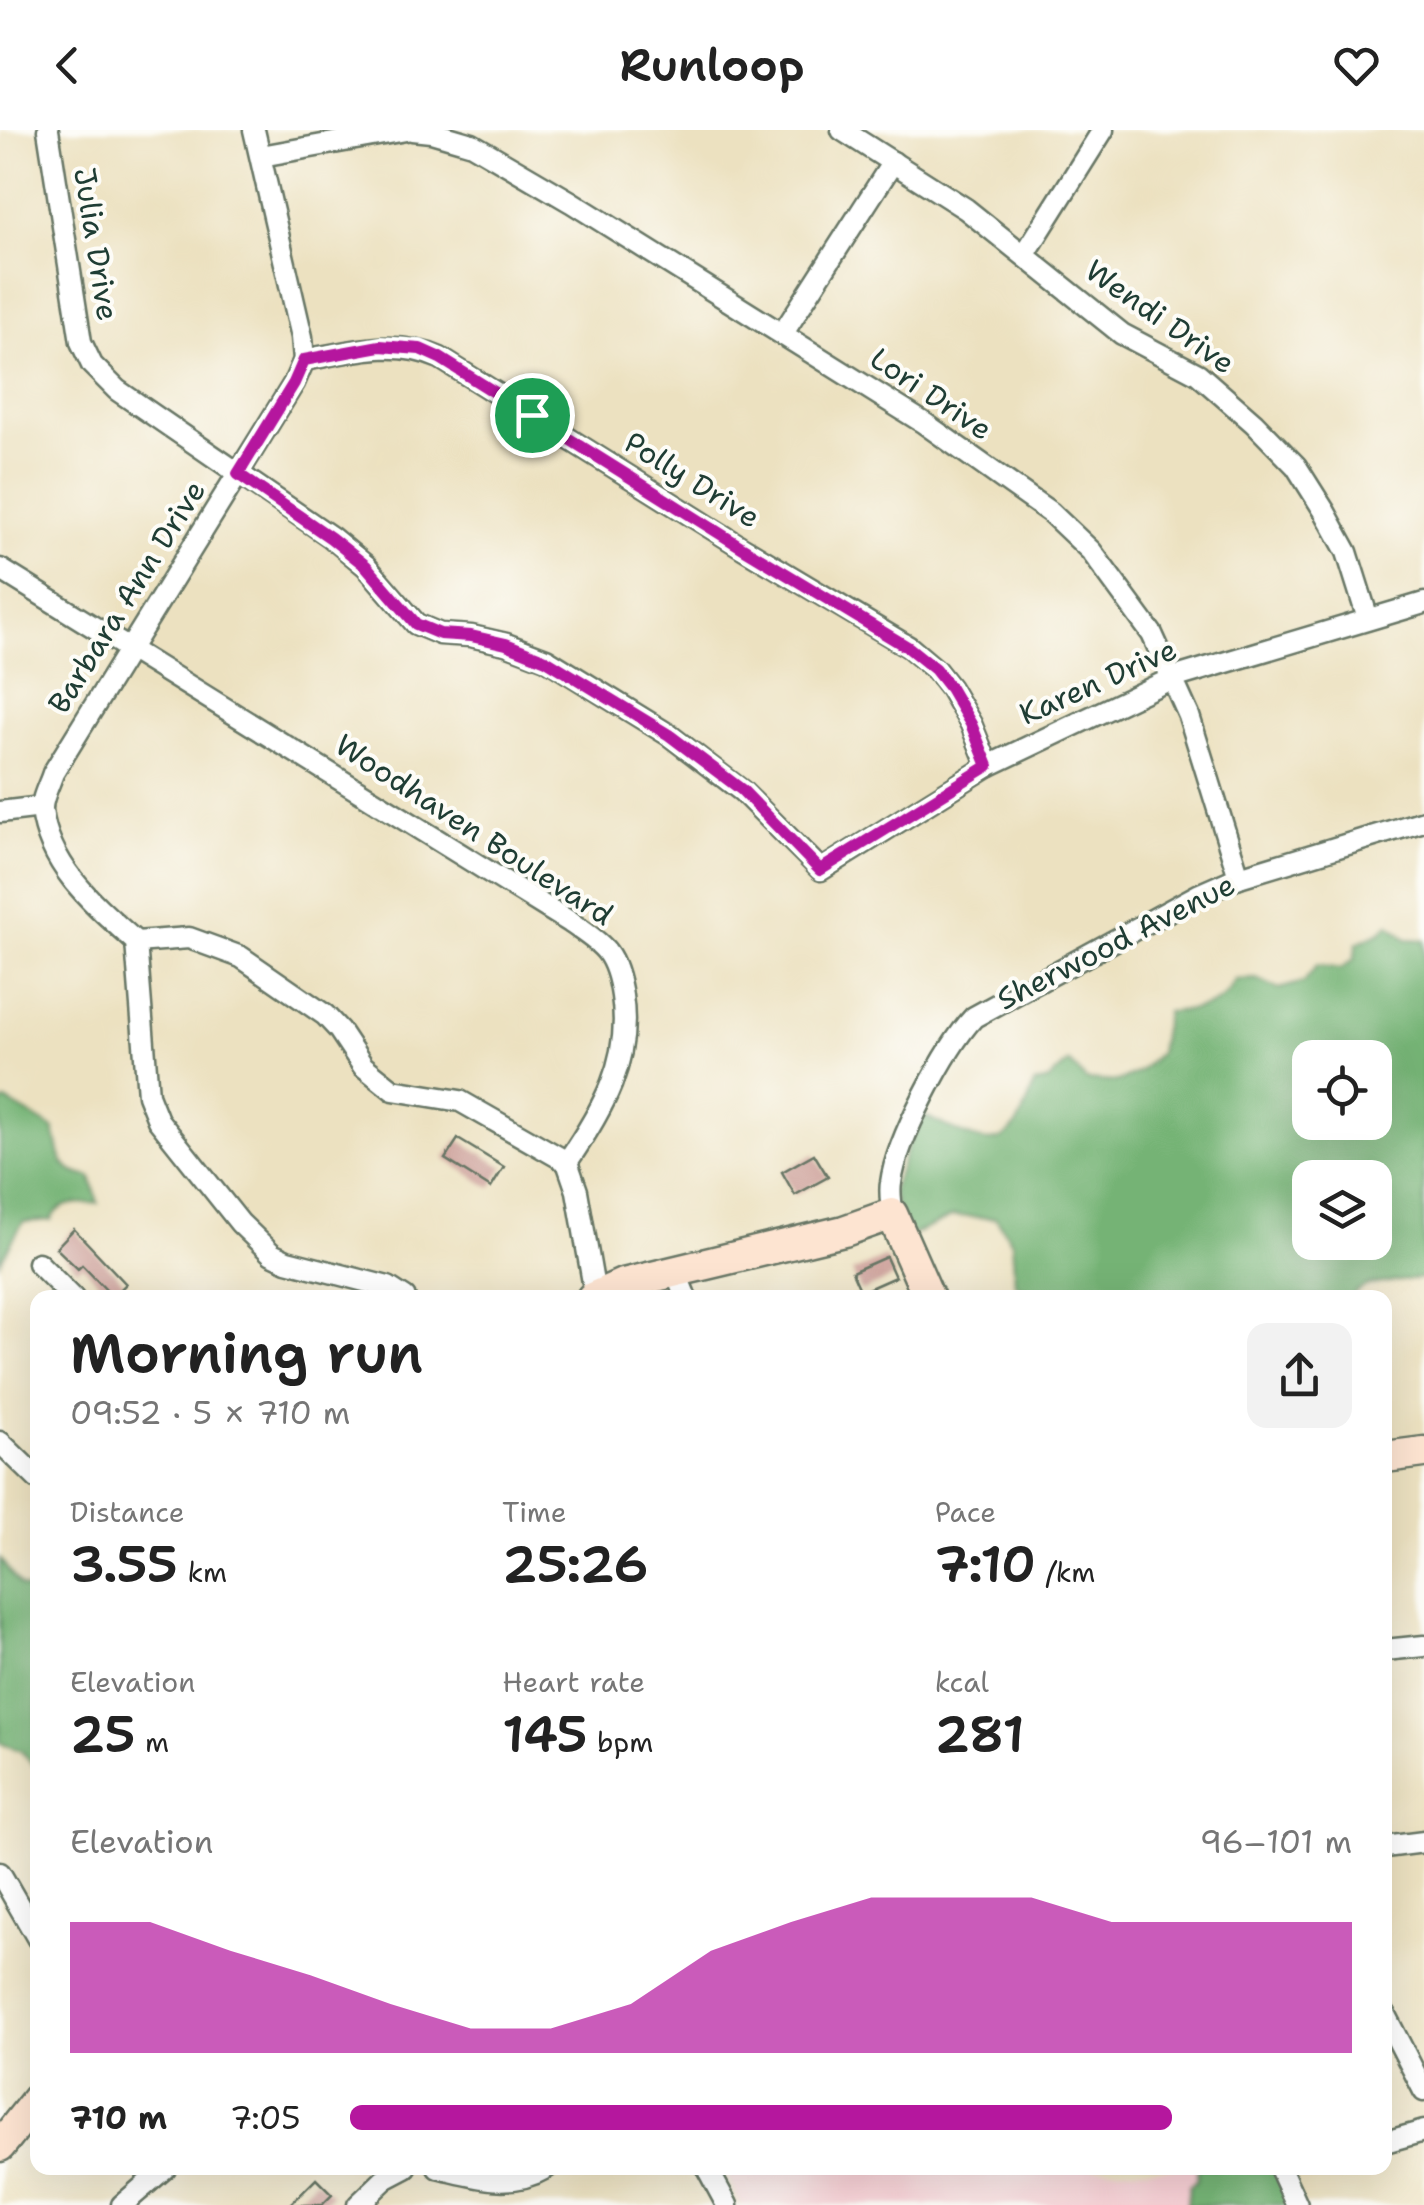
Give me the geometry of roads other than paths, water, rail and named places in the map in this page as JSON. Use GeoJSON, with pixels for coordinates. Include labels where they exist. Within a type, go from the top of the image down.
{"type":"FeatureCollection","features":[{"type":"Feature","properties":{"kind":"street","name":"Julia Drive"},"geometry":{"type":"LineString","coordinates":[[48,130],[80,342],[92,365],[117,390],[354,557],[416,624],[440,634],[506,644],[546,660],[669,735],[742,790],[820,870]]}},
{"type":"Feature","properties":{"kind":"street"},"geometry":{"type":"LineString","coordinates":[[254,130],[304,360]]}},
{"type":"Feature","properties":{"kind":"street","name":"Lori Drive"},"geometry":{"type":"LineString","coordinates":[[261,156],[410,130],[442,134],[472,144],[924,423],[1050,513],[1091,551],[1152,634],[1189,716],[1239,878]]}},
{"type":"Feature","properties":{"kind":"street","name":"Wendi Drive"},"geometry":{"type":"LineString","coordinates":[[842,130],[966,209],[1122,334],[1198,374],[1254,423],[1296,466],[1347,552],[1368,620]]}},
{"type":"Feature","properties":{"kind":"street"},"geometry":{"type":"LineString","coordinates":[[1026,254],[1103,130]]}},
{"type":"Feature","properties":{"kind":"street"},"geometry":{"type":"LineString","coordinates":[[784,334],[894,162]]}},
{"type":"Feature","properties":{"kind":"street","name":"Polly Drive"},"geometry":{"type":"LineString","coordinates":[[304,360],[402,346],[440,358],[909,648],[935,669],[950,688],[971,724],[988,766]]}},
{"type":"Feature","properties":{"kind":"street","name":"Barbara Ann Drive"},"geometry":{"type":"LineString","coordinates":[[42,807],[53,772],[294,383],[304,360]]}},
{"type":"Feature","properties":{"kind":"street","name":"Woodhaven Boulevard"},"geometry":{"type":"LineString","coordinates":[[0,569],[570,922],[607,952],[620,980],[626,1021],[620,1060],[610,1093],[566,1162]]}},
{"type":"Feature","properties":{"kind":"street","name":"Karen Drive"},"geometry":{"type":"LineString","coordinates":[[820,870],[988,766],[1174,678],[1424,603]]}},
{"type":"Feature","properties":{"kind":"street"},"geometry":{"type":"LineString","coordinates":[[0,812],[42,807],[63,867],[84,895],[136,942],[148,1095],[158,1120],[228,1209],[272,1254],[394,1290]]}},
{"type":"Feature","properties":{"kind":"street","name":"Sherwood Avenue"},"geometry":{"type":"LineString","coordinates":[[892,1214],[890,1184],[899,1149],[957,1036],[974,1017],[1198,895],[1239,878],[1424,821]]}},
{"type":"Feature","properties":{"kind":"street"},"geometry":{"type":"LineString","coordinates":[[136,942],[189,938],[241,957],[325,1014],[377,1080],[393,1090],[460,1101],[566,1162],[576,1191],[592,1290]]}},
{"type":"Feature","properties":{"kind":"street"},"geometry":{"type":"LineString","coordinates":[[637,1290],[681,1284],[892,1214],[925,1290]]}},
{"type":"Feature","properties":{"kind":"street"},"geometry":{"type":"LineString","coordinates":[[38,1262],[65,1290]]}},
{"type":"Feature","properties":{"kind":"street"},"geometry":{"type":"LineString","coordinates":[[0,1442],[30,1472]]}},
{"type":"Feature","properties":{"kind":"street"},"geometry":{"type":"LineString","coordinates":[[1392,1456],[1424,1452]]}},
{"type":"Feature","properties":{"kind":"street"},"geometry":{"type":"LineString","coordinates":[[1392,1649],[1424,1646]]}},
{"type":"Feature","properties":{"kind":"street"},"geometry":{"type":"LineString","coordinates":[[1392,1845],[1424,1842]]}},
{"type":"Feature","properties":{"kind":"street"},"geometry":{"type":"LineString","coordinates":[[0,1874],[30,1925]]}},
{"type":"Feature","properties":{"kind":"street"},"geometry":{"type":"LineString","coordinates":[[1392,2029],[1424,2091]]}},
{"type":"Feature","properties":{"kind":"street"},"geometry":{"type":"LineString","coordinates":[[0,2146],[30,2108]]}},
{"type":"Feature","properties":{"kind":"street"},"geometry":{"type":"LineString","coordinates":[[1392,2140],[1424,2132]]}},
{"type":"Feature","properties":{"kind":"street"},"geometry":{"type":"LineString","coordinates":[[122,2205],[157,2175]]}},
{"type":"Feature","properties":{"kind":"street"},"geometry":{"type":"LineString","coordinates":[[358,2205],[393,2175]]}},
{"type":"Feature","properties":{"kind":"street"},"geometry":{"type":"LineString","coordinates":[[470,2175],[513,2182],[534,2175]]}},
{"type":"Feature","properties":{"kind":"street"},"geometry":{"type":"LineString","coordinates":[[711,2175],[728,2205]]}},
{"type":"Feature","properties":{"kind":"street"},"geometry":{"type":"LineString","coordinates":[[1286,2175],[1297,2205]]}}]}
